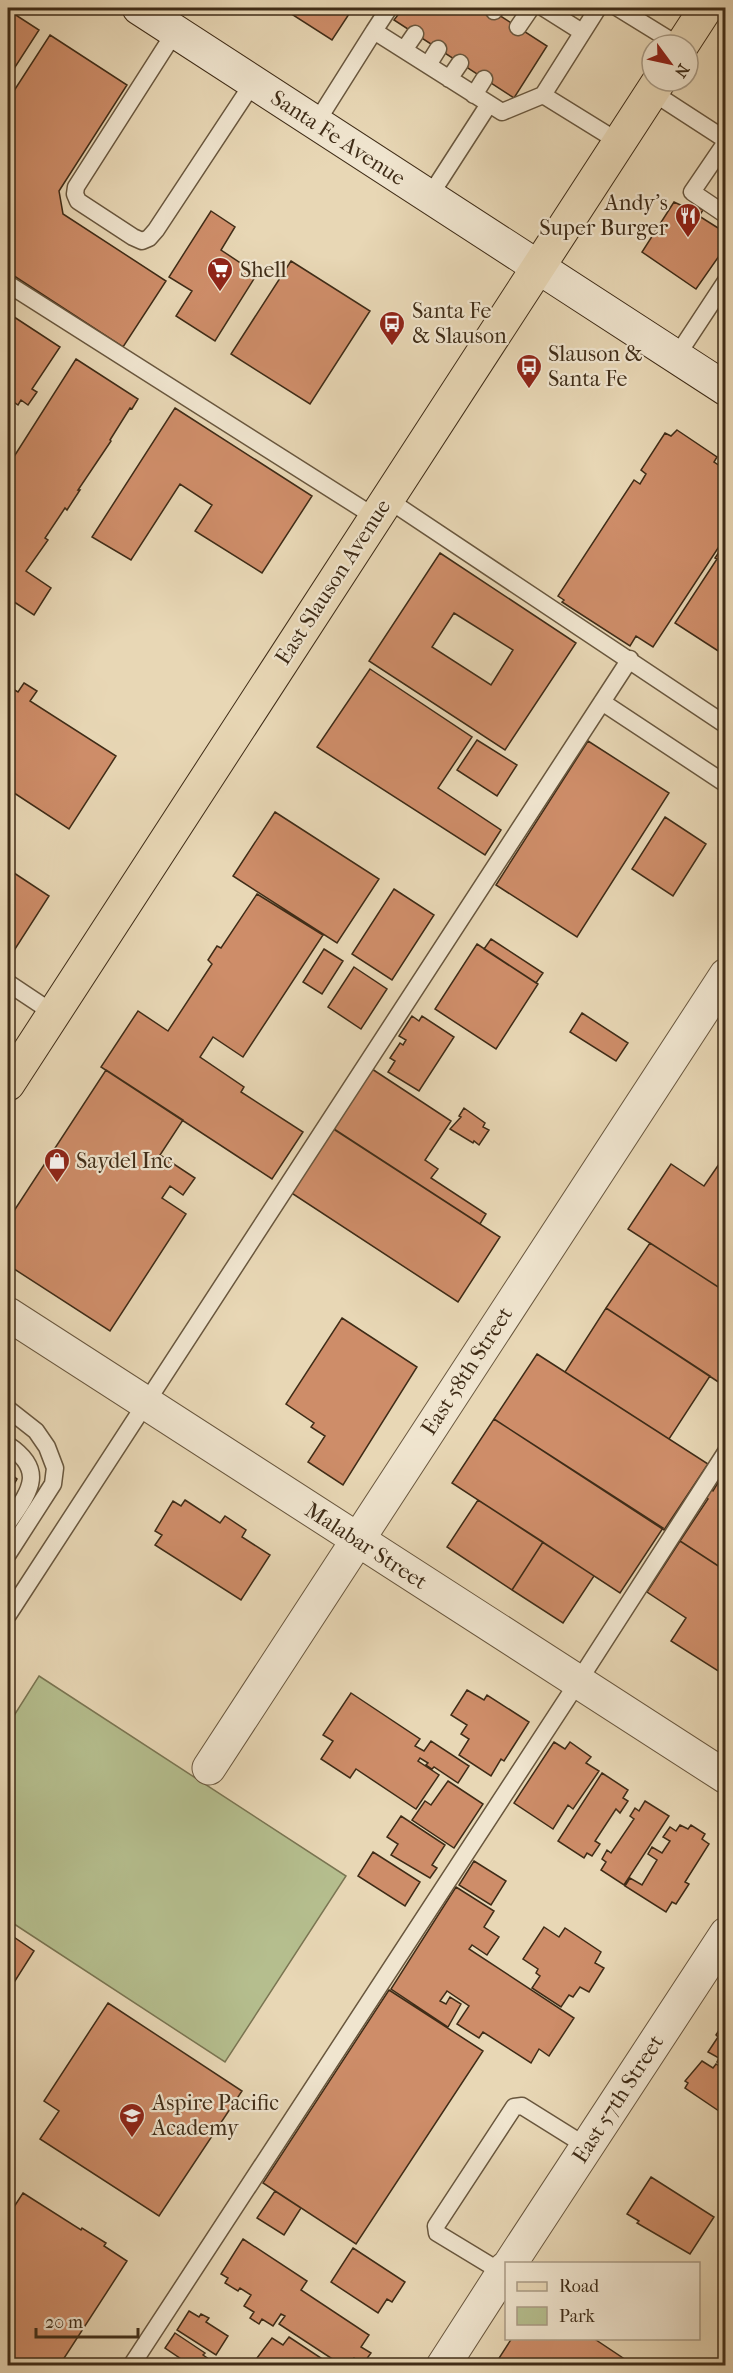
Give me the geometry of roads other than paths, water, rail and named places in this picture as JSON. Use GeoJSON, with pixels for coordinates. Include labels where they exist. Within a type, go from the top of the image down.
{"type":"FeatureCollection","features":[{"type":"Feature","properties":{"kind":"main road"},"geometry":{"type":"LineString","coordinates":[[688,33],[706,8]]}},
{"type":"Feature","properties":{"kind":"main road","name":"East Slauson Avenue"},"geometry":{"type":"LineString","coordinates":[[8,1084],[650,93]]}},
{"type":"Feature","properties":{"kind":"street","name":"Santa Fe Avenue"},"geometry":{"type":"LineString","coordinates":[[139,8],[537,268],[676,357],[723,383]]}},
{"type":"Feature","properties":{"kind":"street","name":"East 58th Street"},"geometry":{"type":"LineString","coordinates":[[209,1768],[726,975]]}},
{"type":"Feature","properties":{"kind":"street","name":"Malabar Street"},"geometry":{"type":"LineString","coordinates":[[8,1314],[726,1777]]}},
{"type":"Feature","properties":{"kind":"street","name":"East 57th Street"},"geometry":{"type":"LineString","coordinates":[[511,2262],[726,1934]]}},
{"type":"Feature","properties":{"kind":"street","name":"East 57th Street"},"geometry":{"type":"LineString","coordinates":[[443,2366],[505,2271]]}},
{"type":"Feature","properties":{"kind":"lane"},"geometry":{"type":"LineString","coordinates":[[316,123],[389,8]]}},
{"type":"Feature","properties":{"kind":"lane"},"geometry":{"type":"LineString","coordinates":[[518,27],[531,8]]}},
{"type":"Feature","properties":{"kind":"lane"},"geometry":{"type":"LineString","coordinates":[[544,8],[582,32]]}},
{"type":"Feature","properties":{"kind":"lane"},"geometry":{"type":"LineString","coordinates":[[374,31],[502,112],[543,95],[598,8]]}},
{"type":"Feature","properties":{"kind":"lane"},"geometry":{"type":"LineString","coordinates":[[618,8],[660,33]]}},
{"type":"Feature","properties":{"kind":"lane"},"geometry":{"type":"LineString","coordinates":[[175,32],[76,187],[75,194],[78,201],[123,231],[142,241],[149,238],[253,83]]}},
{"type":"Feature","properties":{"kind":"lane"},"geometry":{"type":"LineString","coordinates":[[404,50],[415,34]]}},
{"type":"Feature","properties":{"kind":"lane"},"geometry":{"type":"LineString","coordinates":[[428,65],[438,49]]}},
{"type":"Feature","properties":{"kind":"lane"},"geometry":{"type":"LineString","coordinates":[[449,79],[459,63]]}},
{"type":"Feature","properties":{"kind":"lane"},"geometry":{"type":"LineString","coordinates":[[474,95],[484,79]]}},
{"type":"Feature","properties":{"kind":"lane"},"geometry":{"type":"LineString","coordinates":[[664,93],[726,141],[692,192],[726,215]]}},
{"type":"Feature","properties":{"kind":"lane"},"geometry":{"type":"LineString","coordinates":[[543,95],[619,142]]}},
{"type":"Feature","properties":{"kind":"lane"},"geometry":{"type":"LineString","coordinates":[[429,197],[489,104]]}},
{"type":"Feature","properties":{"kind":"lane"},"geometry":{"type":"LineString","coordinates":[[676,357],[726,281]]}},
{"type":"Feature","properties":{"kind":"lane"},"geometry":{"type":"LineString","coordinates":[[8,284],[630,659],[726,725]]}},
{"type":"Feature","properties":{"kind":"lane"},"geometry":{"type":"LineString","coordinates":[[8,1615],[13,1594],[146,1404],[630,659]]}},
{"type":"Feature","properties":{"kind":"lane"},"geometry":{"type":"LineString","coordinates":[[602,702],[726,784]]}},
{"type":"Feature","properties":{"kind":"lane"},"geometry":{"type":"LineString","coordinates":[[8,983],[53,1013]]}},
{"type":"Feature","properties":{"kind":"lane"},"geometry":{"type":"LineString","coordinates":[[8,1409],[36,1431],[47,1447],[55,1467],[52,1484],[8,1554]]}},
{"type":"Feature","properties":{"kind":"lane"},"geometry":{"type":"LineString","coordinates":[[8,1445],[27,1461],[32,1473],[32,1483],[8,1523]]}},
{"type":"Feature","properties":{"kind":"lane"},"geometry":{"type":"LineString","coordinates":[[131,2366],[726,1452]]}},
{"type":"Feature","properties":{"kind":"lane"},"geometry":{"type":"LineString","coordinates":[[505,2267],[437,2233],[436,2226],[514,2108],[522,2106],[586,2146]]}},
{"type":"Feature","properties":{"kind":"place","name":"Andy's Super Burger"},"geometry":{"type":"Point","coordinates":[688,239]}},
{"type":"Feature","properties":{"kind":"place","name":"Shell"},"geometry":{"type":"Point","coordinates":[220,293]}},
{"type":"Feature","properties":{"kind":"place","name":"Santa Fe & Slauson"},"geometry":{"type":"Point","coordinates":[392,347]}},
{"type":"Feature","properties":{"kind":"place","name":"Slauson & Santa Fe"},"geometry":{"type":"Point","coordinates":[529,390]}},
{"type":"Feature","properties":{"kind":"place","name":"Saydel Inc"},"geometry":{"type":"Point","coordinates":[57,1184]}},
{"type":"Feature","properties":{"kind":"place","name":"Aspire Pacific Academy"},"geometry":{"type":"Point","coordinates":[132,2139]}}]}
